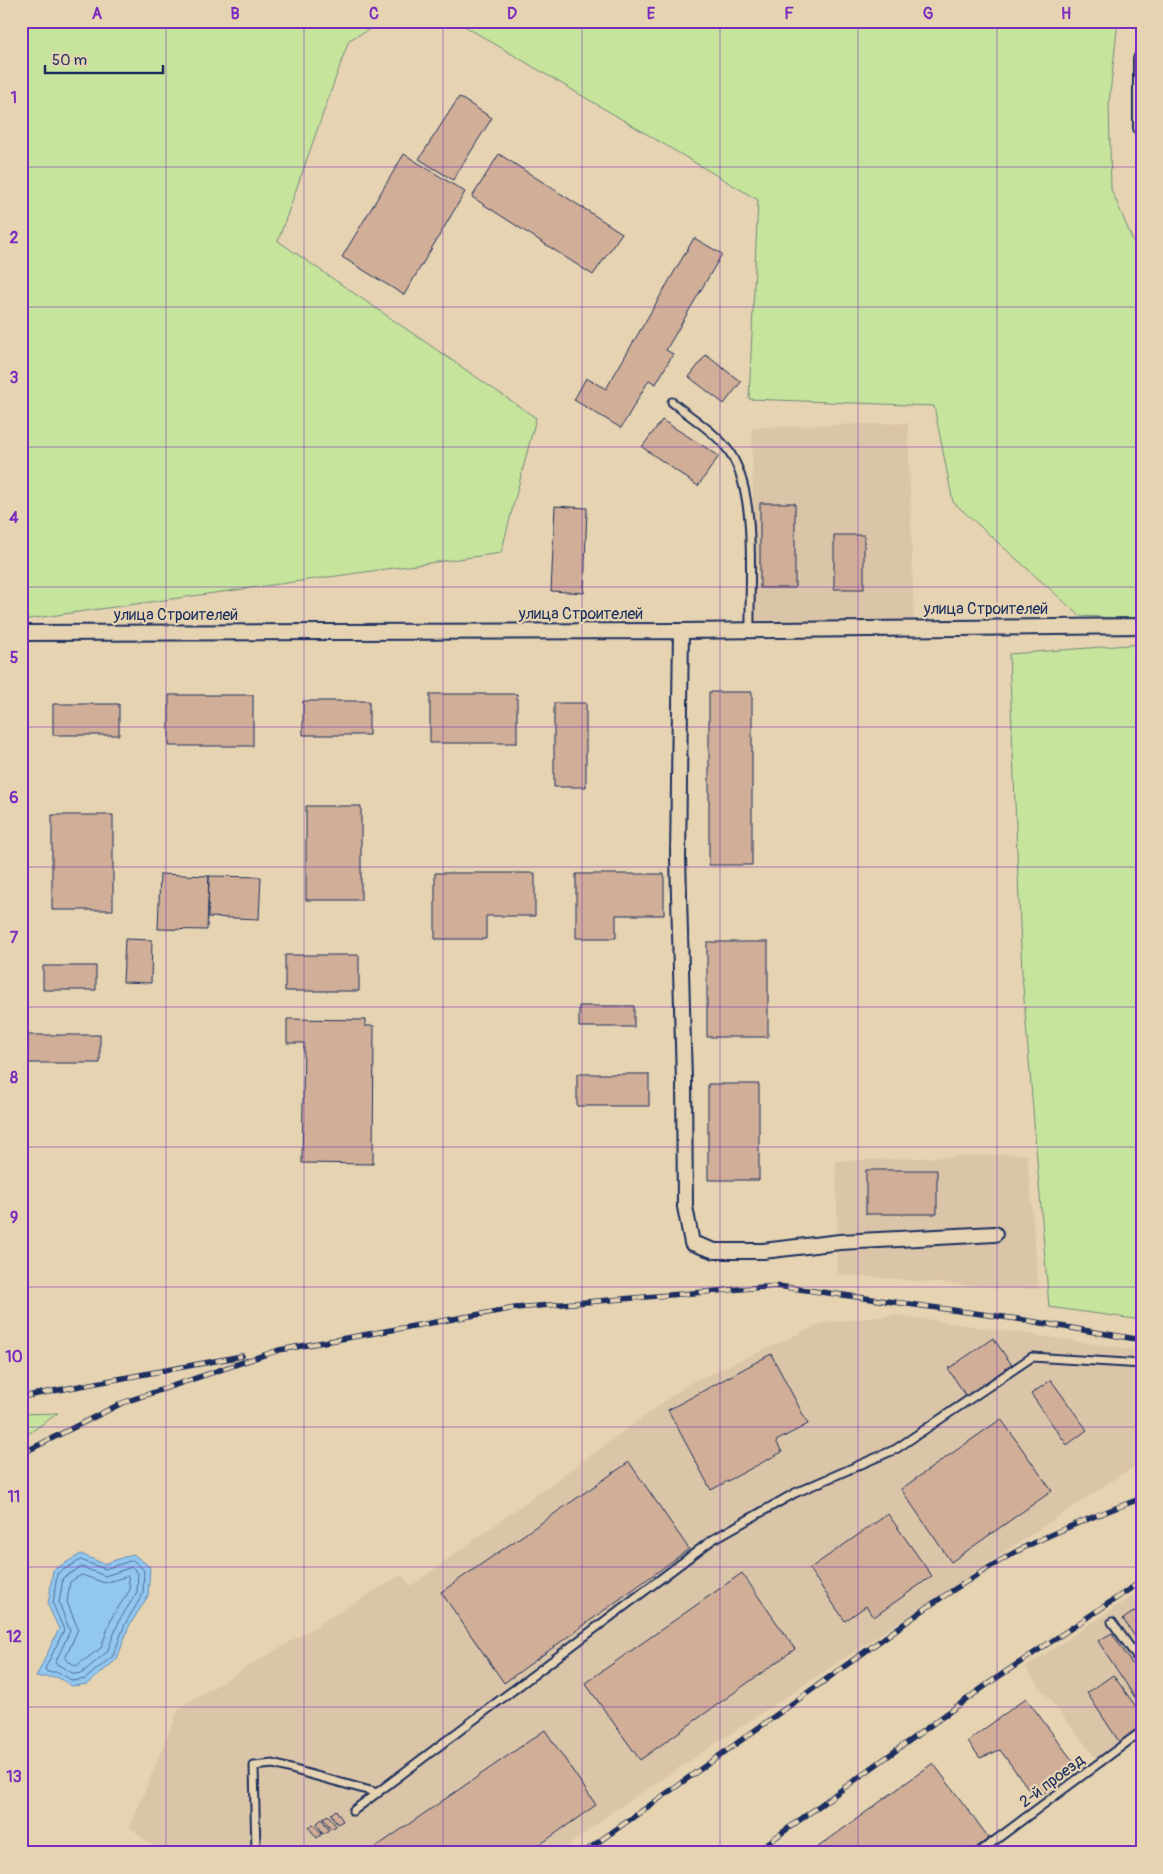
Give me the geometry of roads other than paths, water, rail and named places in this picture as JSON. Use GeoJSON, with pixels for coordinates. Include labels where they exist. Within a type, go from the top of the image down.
{"type":"FeatureCollection","features":[{"type":"Feature","properties":{"kind":"street"},"geometry":{"type":"LineString","coordinates":[[1142,59],[1142,128]]}},
{"type":"Feature","properties":{"kind":"street","name":"улица Строителей"},"geometry":{"type":"LineString","coordinates":[[21,633],[681,631],[750,628],[1142,626]]}},
{"type":"Feature","properties":{"kind":"street"},"geometry":{"type":"LineString","coordinates":[[681,631],[678,858],[685,1207],[692,1243],[715,1251],[764,1251],[840,1242],[995,1234]]}},
{"type":"Feature","properties":{"kind":"lane"},"geometry":{"type":"LineString","coordinates":[[672,402],[724,445],[735,461],[744,488],[748,511],[750,628]]}},
{"type":"Feature","properties":{"kind":"lane"},"geometry":{"type":"LineString","coordinates":[[353,1811],[712,1540],[795,1493],[896,1449],[1032,1357],[1142,1364]]}},
{"type":"Feature","properties":{"kind":"lane"},"geometry":{"type":"LineString","coordinates":[[1112,1622],[1142,1664]]}},
{"type":"Feature","properties":{"kind":"lane","name":"2-й проезд"},"geometry":{"type":"LineString","coordinates":[[978,1853],[1142,1731]]}},
{"type":"Feature","properties":{"kind":"lane"},"geometry":{"type":"LineString","coordinates":[[256,1853],[254,1766],[273,1764],[378,1793]]}},
{"type":"Feature","properties":{"kind":"water"},"geometry":{"type":"Polygon","coordinates":[[[81,1554],[104,1564],[133,1554],[150,1567],[148,1596],[129,1626],[117,1659],[88,1684],[72,1686],[57,1677],[36,1677],[59,1629],[48,1605],[53,1570],[81,1554]]]}},
{"type":"Feature","properties":{"kind":"railway"},"geometry":{"type":"LineString","coordinates":[[21,1454],[122,1403],[279,1350],[515,1308],[777,1286],[1018,1319],[1142,1340]]}},
{"type":"Feature","properties":{"kind":"railway"},"geometry":{"type":"LineString","coordinates":[[21,1397],[242,1356]]}},
{"type":"Feature","properties":{"kind":"railway"},"geometry":{"type":"LineString","coordinates":[[583,1853],[929,1606],[977,1575],[1039,1540],[1142,1498]]}},
{"type":"Feature","properties":{"kind":"railway"},"geometry":{"type":"LineString","coordinates":[[754,1853],[992,1681],[1142,1581]]}}]}
